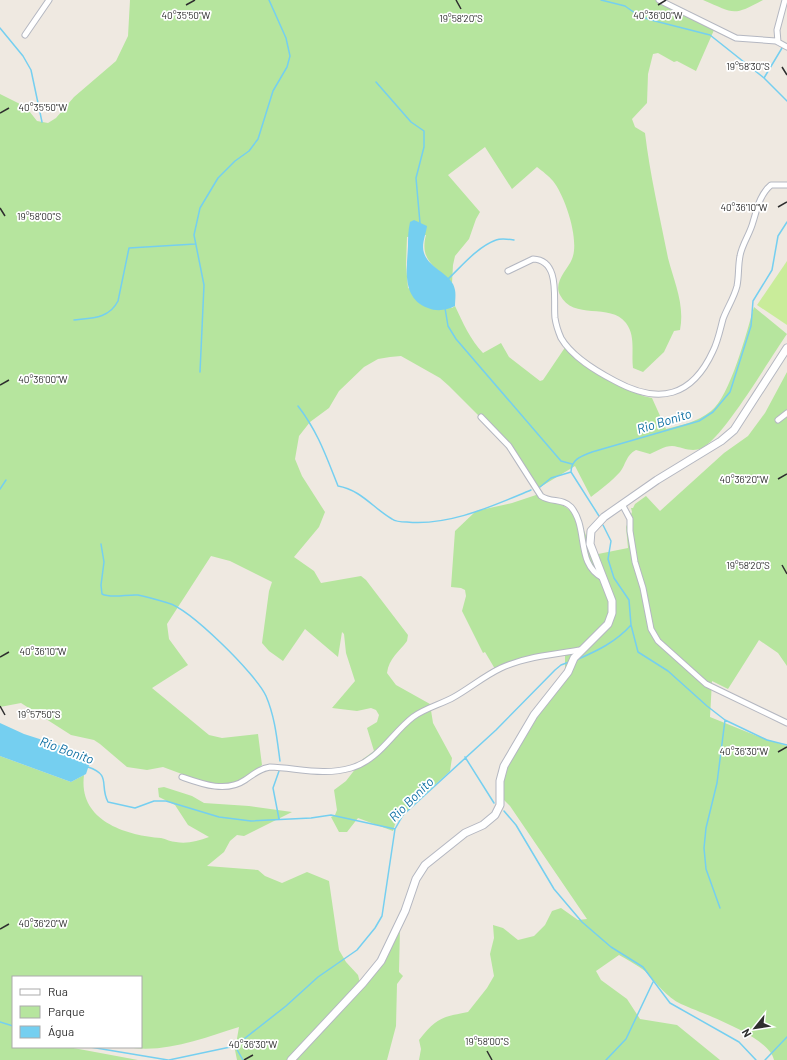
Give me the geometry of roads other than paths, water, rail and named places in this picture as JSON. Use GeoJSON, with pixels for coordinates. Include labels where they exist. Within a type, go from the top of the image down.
{"type":"FeatureCollection","features":[{"type":"Feature","properties":{"kind":"street"},"geometry":{"type":"LineString","coordinates":[[25,34],[49,0]]}},
{"type":"Feature","properties":{"kind":"street"},"geometry":{"type":"LineString","coordinates":[[659,0],[736,38],[778,42],[787,47]]}},
{"type":"Feature","properties":{"kind":"street"},"geometry":{"type":"LineString","coordinates":[[778,42],[777,30],[785,0]]}},
{"type":"Feature","properties":{"kind":"street"},"geometry":{"type":"LineString","coordinates":[[508,272],[533,259],[537,259],[547,267],[554,283],[555,320],[560,336],[570,350],[592,367],[618,383],[644,393],[662,394],[676,391],[685,388],[693,382],[714,351],[724,316],[736,290],[740,256],[760,200],[771,185],[787,185]]}},
{"type":"Feature","properties":{"kind":"street"},"geometry":{"type":"LineString","coordinates":[[291,1060],[364,984],[381,961],[405,911],[416,879],[426,864],[459,837],[483,826],[495,815],[500,805],[500,781],[504,766],[534,715],[568,672],[580,650],[604,629],[610,619],[612,601],[590,544],[591,531],[604,517],[622,504],[657,480],[721,441],[734,430],[787,348]]}},
{"type":"Feature","properties":{"kind":"street"},"geometry":{"type":"LineString","coordinates":[[778,420],[787,413]]}},
{"type":"Feature","properties":{"kind":"street"},"geometry":{"type":"LineString","coordinates":[[482,417],[509,446],[541,496],[546,500],[565,502],[571,507],[581,525],[583,546],[587,559],[593,572],[603,578]]}},
{"type":"Feature","properties":{"kind":"street"},"geometry":{"type":"LineString","coordinates":[[622,504],[630,518],[630,531],[635,562],[643,588],[652,629],[658,641],[706,684],[787,723]]}},
{"type":"Feature","properties":{"kind":"street"},"geometry":{"type":"LineString","coordinates":[[182,777],[209,786],[219,787],[239,783],[262,768],[270,767],[316,772],[350,768],[362,764],[373,756],[384,747],[403,725],[415,715],[455,697],[500,668],[518,662],[580,650]]}},
{"type":"Feature","properties":{"kind":"water"},"geometry":{"type":"Polygon","coordinates":[[[414,220],[427,226],[423,250],[427,259],[446,275],[453,284],[455,292],[455,306],[449,309],[435,310],[428,308],[419,303],[413,297],[410,290],[407,273],[408,234],[410,222],[414,220]]]}},
{"type":"Feature","properties":{"kind":"water"},"geometry":{"type":"Polygon","coordinates":[[[0,723],[24,734],[80,752],[86,756],[90,762],[86,774],[71,782],[0,756],[0,723]]]}},
{"type":"Feature","properties":{"kind":"waterway"},"geometry":{"type":"LineString","coordinates":[[200,372],[204,285],[194,235],[200,208],[218,178],[235,161],[249,151],[258,139],[273,91],[287,67],[290,56],[286,38],[269,0]]}},
{"type":"Feature","properties":{"kind":"waterway"},"geometry":{"type":"LineString","coordinates":[[601,0],[625,6],[639,16],[651,20],[710,35],[764,78],[787,101]]}},
{"type":"Feature","properties":{"kind":"waterway"},"geometry":{"type":"LineString","coordinates":[[0,28],[23,56],[31,70],[42,122]]}},
{"type":"Feature","properties":{"kind":"waterway"},"geometry":{"type":"LineString","coordinates":[[764,78],[782,48]]}},
{"type":"Feature","properties":{"kind":"waterway"},"geometry":{"type":"LineString","coordinates":[[376,82],[411,122],[424,131],[424,147],[416,178],[420,223]]}},
{"type":"Feature","properties":{"kind":"waterway","name":"Rio Bonito"},"geometry":{"type":"LineString","coordinates":[[599,516],[571,472],[573,464],[584,455],[592,452],[699,421],[713,412],[730,392],[751,326],[753,301],[772,270],[778,236],[787,222]]}},
{"type":"Feature","properties":{"kind":"waterway"},"geometry":{"type":"LineString","coordinates":[[447,280],[482,247],[500,239],[514,240]]}},
{"type":"Feature","properties":{"kind":"waterway"},"geometry":{"type":"LineString","coordinates":[[74,320],[93,318],[105,314],[114,307],[118,301],[129,248],[195,244]]}},
{"type":"Feature","properties":{"kind":"waterway"},"geometry":{"type":"LineString","coordinates":[[445,308],[448,326],[456,339],[561,461],[572,464]]}},
{"type":"Feature","properties":{"kind":"waterway"},"geometry":{"type":"LineString","coordinates":[[298,406],[311,425],[338,486],[360,495],[395,521],[423,522],[455,518],[470,514],[531,490]]}},
{"type":"Feature","properties":{"kind":"waterway"},"geometry":{"type":"LineString","coordinates":[[540,487],[551,478],[571,472]]}},
{"type":"Feature","properties":{"kind":"waterway"},"geometry":{"type":"LineString","coordinates":[[0,489],[6,480]]}},
{"type":"Feature","properties":{"kind":"waterway"},"geometry":{"type":"LineString","coordinates":[[603,525],[611,541],[608,559],[614,578],[629,600],[631,625],[638,652],[668,671],[725,720],[767,740],[787,745]]}},
{"type":"Feature","properties":{"kind":"waterway"},"geometry":{"type":"LineString","coordinates":[[101,544],[104,562],[101,585],[102,594],[110,596],[138,595],[168,603],[178,608],[206,629],[250,673],[266,696],[272,712],[280,761]]}},
{"type":"Feature","properties":{"kind":"waterway","name":"Rio Bonito"},"geometry":{"type":"LineString","coordinates":[[576,660],[606,646],[631,625]]}},
{"type":"Feature","properties":{"kind":"waterway"},"geometry":{"type":"LineString","coordinates":[[169,1060],[235,1046],[286,1006],[318,977],[357,950],[375,928],[382,916],[395,829],[403,815],[496,730],[555,670],[561,665],[569,662]]}},
{"type":"Feature","properties":{"kind":"waterway"},"geometry":{"type":"LineString","coordinates":[[720,908],[706,869],[704,848],[706,828],[717,783],[725,720]]}},
{"type":"Feature","properties":{"kind":"waterway"},"geometry":{"type":"LineString","coordinates":[[465,757],[494,803]]}},
{"type":"Feature","properties":{"kind":"waterway","name":"Rio Bonito"},"geometry":{"type":"LineString","coordinates":[[88,767],[100,773],[103,777],[104,790],[108,802],[135,808],[154,801],[166,801],[219,817],[251,821],[311,818],[331,815],[395,829]]}},
{"type":"Feature","properties":{"kind":"waterway"},"geometry":{"type":"LineString","coordinates":[[279,771],[273,788],[279,819]]}},
{"type":"Feature","properties":{"kind":"waterway"},"geometry":{"type":"LineString","coordinates":[[504,811],[516,825],[554,889],[582,922],[611,947],[643,967],[670,1003],[739,1042],[756,1060]]}},
{"type":"Feature","properties":{"kind":"waterway"},"geometry":{"type":"LineString","coordinates":[[606,1060],[626,1039],[653,982]]}},
{"type":"Feature","properties":{"kind":"waterway"},"geometry":{"type":"LineString","coordinates":[[0,1022],[12,1026]]}},
{"type":"Feature","properties":{"kind":"waterway"},"geometry":{"type":"LineString","coordinates":[[765,1060],[787,1037]]}},
{"type":"Feature","properties":{"kind":"waterway"},"geometry":{"type":"LineString","coordinates":[[235,1046],[243,1060]]}},
{"type":"Feature","properties":{"kind":"waterway"},"geometry":{"type":"LineString","coordinates":[[96,1048],[168,1060]]}}]}
